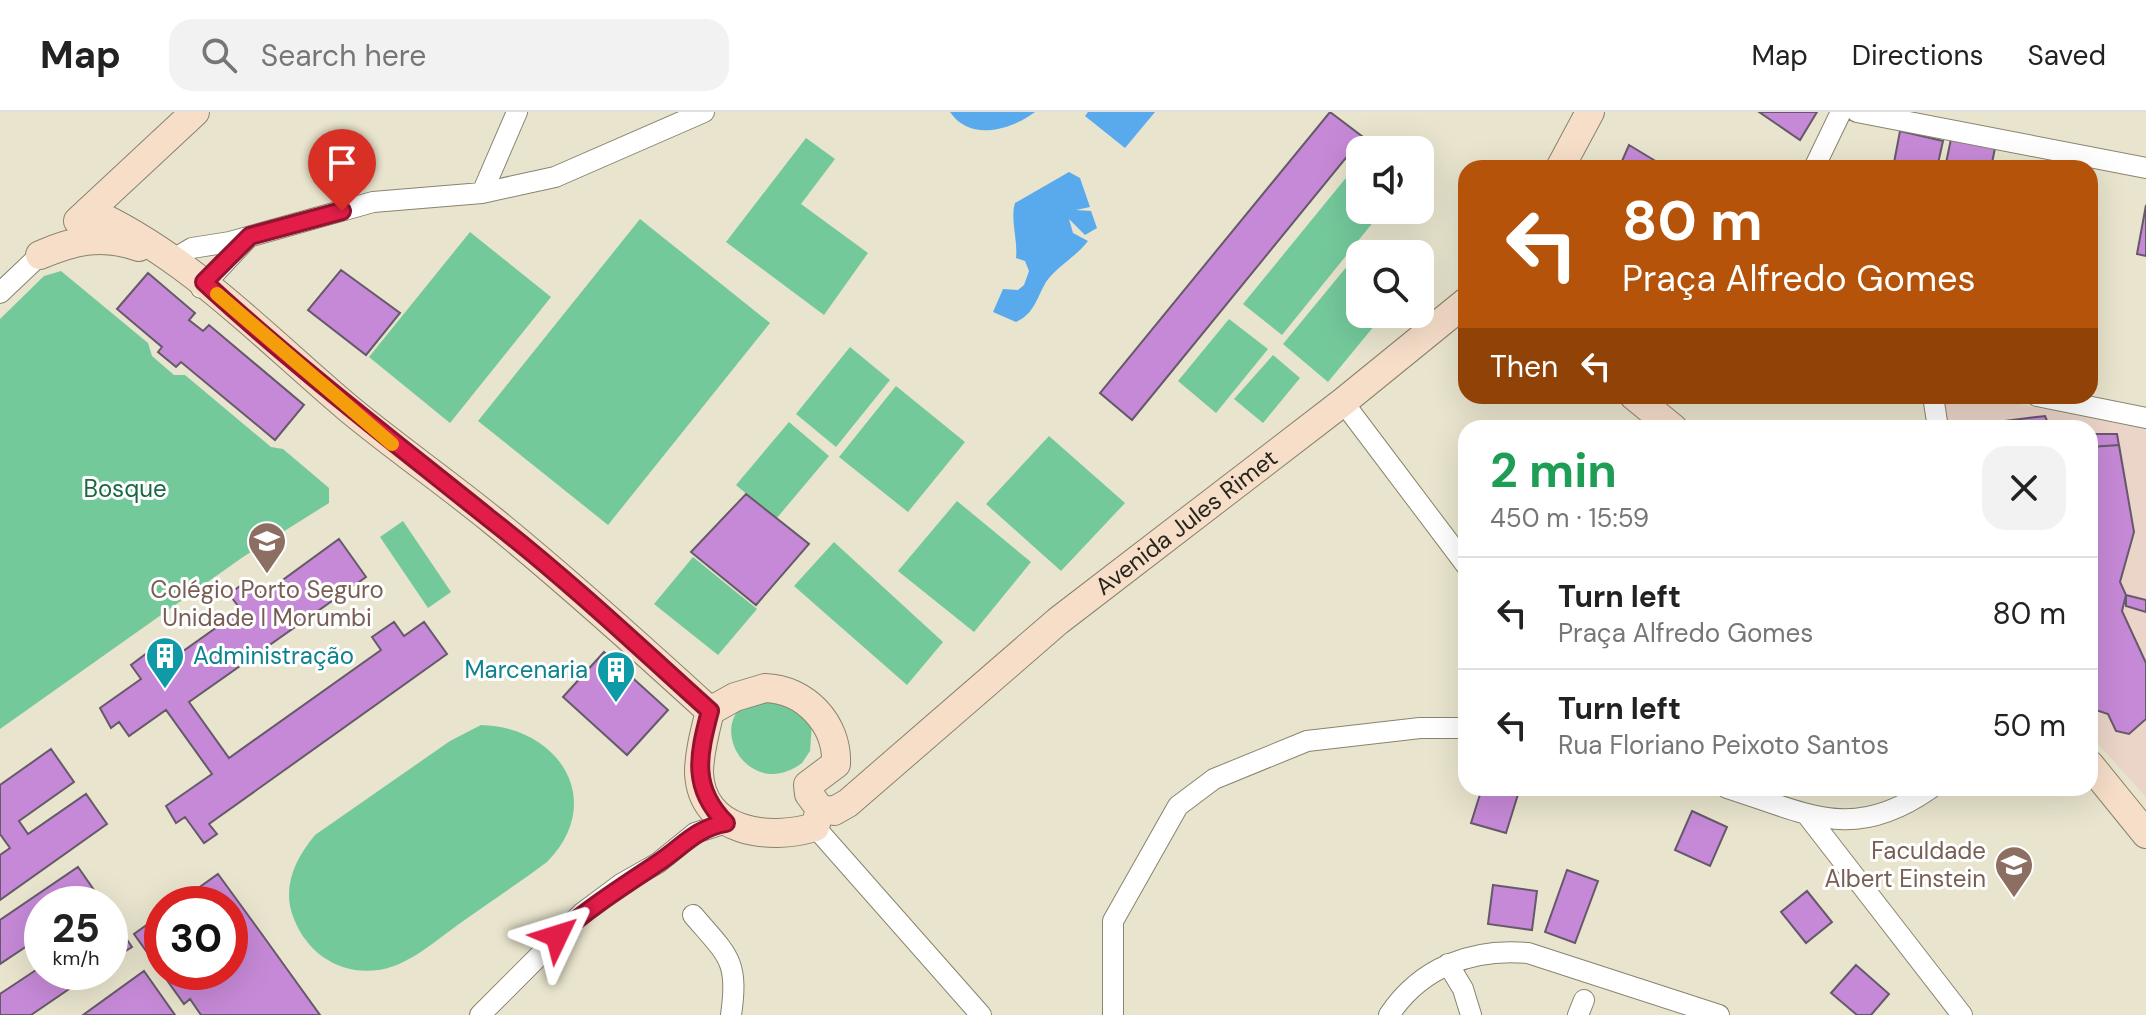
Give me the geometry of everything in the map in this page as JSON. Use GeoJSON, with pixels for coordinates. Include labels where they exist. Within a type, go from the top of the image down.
{"type":"FeatureCollection","features":[{"type":"Feature","properties":{"kind":"street"},"geometry":{"type":"LineString","coordinates":[[0,293],[195,112]]}},
{"type":"Feature","properties":{"kind":"street"},"geometry":{"type":"LineString","coordinates":[[482,193],[517,112]]}},
{"type":"Feature","properties":{"kind":"street"},"geometry":{"type":"LineString","coordinates":[[40,255],[78,239],[105,238],[172,259],[192,248],[250,236],[373,202],[482,193],[555,177],[704,112]]}},
{"type":"Feature","properties":{"kind":"street"},"geometry":{"type":"LineString","coordinates":[[1564,160],[1590,112]]}},
{"type":"Feature","properties":{"kind":"street"},"geometry":{"type":"LineString","coordinates":[[1818,160],[1841,112]]}},
{"type":"Feature","properties":{"kind":"street"},"geometry":{"type":"LineString","coordinates":[[1857,112],[2146,168]]}},
{"type":"Feature","properties":{"kind":"street"},"geometry":{"type":"LineString","coordinates":[[89,211],[133,232],[172,259],[393,445],[491,519],[710,711]]}},
{"type":"Feature","properties":{"kind":"street"},"geometry":{"type":"LineString","coordinates":[[202,285],[250,236]]}},
{"type":"Feature","properties":{"kind":"street","name":"Avenida Jules Rimet"},"geometry":{"type":"LineString","coordinates":[[817,818],[848,803],[1058,621],[1343,402],[1458,309]]}},
{"type":"Feature","properties":{"kind":"street"},"geometry":{"type":"LineString","coordinates":[[1343,402],[1458,554]]}},
{"type":"Feature","properties":{"kind":"street"},"geometry":{"type":"LineString","coordinates":[[1644,404],[1663,420]]}},
{"type":"Feature","properties":{"kind":"street"},"geometry":{"type":"LineString","coordinates":[[2077,404],[2146,418]]}},
{"type":"Feature","properties":{"kind":"street"},"geometry":{"type":"LineString","coordinates":[[710,711],[753,691],[776,688],[792,694],[816,712],[834,737],[837,753],[836,764],[829,772],[808,785],[817,818],[981,1015]]}},
{"type":"Feature","properties":{"kind":"street"},"geometry":{"type":"LineString","coordinates":[[710,711],[699,771],[702,790],[711,808],[726,823],[760,834],[794,833],[817,818]]}},
{"type":"Feature","properties":{"kind":"street"},"geometry":{"type":"LineString","coordinates":[[1113,1015],[1113,921],[1178,806],[1214,779],[1307,741],[1420,728],[1458,728]]}},
{"type":"Feature","properties":{"kind":"street","name":"Avenida Jules Rimet"},"geometry":{"type":"LineString","coordinates":[[837,753],[867,762],[909,749]]}},
{"type":"Feature","properties":{"kind":"street"},"geometry":{"type":"LineString","coordinates":[[2098,775],[2146,834]]}},
{"type":"Feature","properties":{"kind":"street"},"geometry":{"type":"LineString","coordinates":[[1751,796],[1807,815],[1853,820],[1882,816],[1917,796]]}},
{"type":"Feature","properties":{"kind":"street"},"geometry":{"type":"LineString","coordinates":[[1807,815],[1962,1015]]}},
{"type":"Feature","properties":{"kind":"street"},"geometry":{"type":"LineString","coordinates":[[480,1015],[582,913],[658,863],[695,833],[726,823]]}},
{"type":"Feature","properties":{"kind":"street"},"geometry":{"type":"LineString","coordinates":[[693,915],[728,956],[736,979],[731,1015]]}},
{"type":"Feature","properties":{"kind":"street"},"geometry":{"type":"LineString","coordinates":[[1389,1015],[1414,985],[1448,964],[1496,950],[1528,953],[1719,1015]]}},
{"type":"Feature","properties":{"kind":"street"},"geometry":{"type":"LineString","coordinates":[[1448,964],[1463,989],[1471,1015]]}},
{"type":"Feature","properties":{"kind":"shaded area"},"geometry":{"type":"Polygon","coordinates":[[[1938,404],[2017,404],[2146,429],[2146,797],[2098,744],[2098,420],[1941,420],[1938,404]]]}},
{"type":"Feature","properties":{"kind":"green space"},"geometry":{"type":"Polygon","coordinates":[[[806,138],[835,159],[801,204],[868,253],[824,315],[726,242],[806,138]]]}},
{"type":"Feature","properties":{"kind":"green space"},"geometry":{"type":"Polygon","coordinates":[[[1346,178],[1346,224],[1372,224],[1359,240],[1346,240],[1346,256],[1282,335],[1243,304],[1346,178]]]}},
{"type":"Feature","properties":{"kind":"green space"},"geometry":{"type":"Polygon","coordinates":[[[640,219],[770,323],[608,525],[478,421],[640,219]]]}},
{"type":"Feature","properties":{"kind":"green space"},"geometry":{"type":"Polygon","coordinates":[[[470,232],[551,297],[450,423],[369,357],[470,232]]]}},
{"type":"Feature","properties":{"kind":"green space"},"geometry":{"type":"Polygon","coordinates":[[[1346,268],[1346,328],[1372,328],[1328,382],[1283,344],[1346,268]]]}},
{"type":"Feature","properties":{"kind":"green space","name":"Bosque"},"geometry":{"type":"Polygon","coordinates":[[[61,271],[148,343],[152,356],[174,375],[185,375],[271,447],[283,449],[329,488],[329,503],[243,557],[0,729],[0,319],[44,276],[61,271]]]}},
{"type":"Feature","properties":{"kind":"green space"},"geometry":{"type":"Polygon","coordinates":[[[1229,319],[1268,349],[1216,413],[1178,381],[1229,319]]]}},
{"type":"Feature","properties":{"kind":"green space"},"geometry":{"type":"Polygon","coordinates":[[[850,347],[890,380],[836,447],[796,414],[850,347]]]}},
{"type":"Feature","properties":{"kind":"green space"},"geometry":{"type":"Polygon","coordinates":[[[1273,355],[1300,378],[1263,423],[1234,399],[1273,355]]]}},
{"type":"Feature","properties":{"kind":"green space"},"geometry":{"type":"Polygon","coordinates":[[[896,386],[965,442],[908,512],[839,457],[896,386]]]}},
{"type":"Feature","properties":{"kind":"green space"},"geometry":{"type":"Polygon","coordinates":[[[789,422],[829,456],[776,519],[736,485],[789,422]]]}},
{"type":"Feature","properties":{"kind":"green space"},"geometry":{"type":"Polygon","coordinates":[[[1049,436],[1125,503],[1061,571],[986,504],[1049,436]]]}},
{"type":"Feature","properties":{"kind":"green space"},"geometry":{"type":"Polygon","coordinates":[[[957,501],[1031,562],[974,632],[898,571],[957,501]]]}},
{"type":"Feature","properties":{"kind":"green space"},"geometry":{"type":"Polygon","coordinates":[[[403,521],[451,592],[428,608],[380,537],[403,521]]]}},
{"type":"Feature","properties":{"kind":"green space"},"geometry":{"type":"Polygon","coordinates":[[[834,542],[943,642],[907,685],[794,586],[834,542]]]}},
{"type":"Feature","properties":{"kind":"green space"},"geometry":{"type":"Polygon","coordinates":[[[693,557],[757,609],[718,655],[654,604],[693,557]]]}},
{"type":"Feature","properties":{"kind":"green space"},"geometry":{"type":"Polygon","coordinates":[[[771,694],[812,723],[810,751],[802,763],[784,772],[767,773],[752,768],[740,757],[733,744],[731,729],[736,714],[747,702],[771,694]]]}},
{"type":"Feature","properties":{"kind":"green space"},"geometry":{"type":"Polygon","coordinates":[[[481,725],[509,729],[533,739],[552,753],[566,771],[573,792],[573,815],[565,839],[547,862],[403,962],[363,971],[334,964],[310,946],[290,907],[292,874],[308,844],[315,835],[450,741],[481,725]]]}},
{"type":"Feature","properties":{"kind":"water"},"geometry":{"type":"Polygon","coordinates":[[[950,112],[1035,112],[1003,128],[979,130],[958,121],[950,112]]]}},
{"type":"Feature","properties":{"kind":"water"},"geometry":{"type":"Polygon","coordinates":[[[1088,112],[1155,112],[1125,148],[1085,116],[1088,112]]]}},
{"type":"Feature","properties":{"kind":"water"},"geometry":{"type":"Polygon","coordinates":[[[1069,172],[1080,178],[1090,207],[1076,210],[1091,211],[1097,228],[1085,235],[1069,219],[1073,233],[1088,241],[1050,276],[1031,310],[1022,318],[1016,322],[993,312],[1003,289],[1018,290],[1024,285],[1029,271],[1025,261],[1016,258],[1015,203],[1069,172]]]}},
{"type":"Feature","properties":{"kind":"building"},"geometry":{"type":"Polygon","coordinates":[[[1330,112],[1362,136],[1346,136],[1346,158],[1132,420],[1100,393],[1330,112]]]}},
{"type":"Feature","properties":{"kind":"building"},"geometry":{"type":"Polygon","coordinates":[[[1759,112],[1817,112],[1800,140],[1759,112]]]}},
{"type":"Feature","properties":{"kind":"building"},"geometry":{"type":"Polygon","coordinates":[[[1900,131],[1943,141],[1939,160],[1895,160],[1900,131]]]}},
{"type":"Feature","properties":{"kind":"building"},"geometry":{"type":"Polygon","coordinates":[[[1951,139],[1995,148],[1993,160],[1947,160],[1951,139]]]}},
{"type":"Feature","properties":{"kind":"building"},"geometry":{"type":"Polygon","coordinates":[[[1629,145],[1654,160],[1622,160],[1629,145]]]}},
{"type":"Feature","properties":{"kind":"building"},"geometry":{"type":"Polygon","coordinates":[[[2146,205],[2146,256],[2137,254],[2146,205]]]}},
{"type":"Feature","properties":{"kind":"building"},"geometry":{"type":"Polygon","coordinates":[[[341,270],[400,313],[366,355],[308,310],[341,270]]]}},
{"type":"Feature","properties":{"kind":"building"},"geometry":{"type":"Polygon","coordinates":[[[148,273],[195,313],[189,320],[203,331],[209,325],[304,405],[275,440],[181,362],[176,367],[158,352],[162,347],[117,309],[148,273]]]}},
{"type":"Feature","properties":{"kind":"building"},"geometry":{"type":"Polygon","coordinates":[[[2045,416],[2047,420],[2012,420],[2045,416]]]}},
{"type":"Feature","properties":{"kind":"building"},"geometry":{"type":"Polygon","coordinates":[[[2098,434],[2117,434],[2134,532],[2120,582],[2126,595],[2122,611],[2146,663],[2146,719],[2129,734],[2116,731],[2108,714],[2098,711],[2098,434]]]}},
{"type":"Feature","properties":{"kind":"building"},"geometry":{"type":"Polygon","coordinates":[[[2119,445],[2134,532],[2120,582],[2126,595],[2122,611],[2146,663],[2146,719],[2129,734],[2116,731],[2108,714],[2098,711],[2098,446],[2119,445]]]}},
{"type":"Feature","properties":{"kind":"building"},"geometry":{"type":"Polygon","coordinates":[[[746,494],[809,544],[756,605],[691,552],[746,494]]]}},
{"type":"Feature","properties":{"kind":"building","name":"Administração"},"geometry":{"type":"Polygon","coordinates":[[[339,539],[366,577],[189,702],[229,758],[381,650],[372,637],[394,622],[404,636],[424,622],[447,654],[209,824],[217,834],[204,843],[185,817],[176,823],[166,806],[212,774],[166,710],[129,736],[119,722],[111,728],[100,708],[141,679],[131,665],[151,650],[162,666],[241,610],[229,594],[250,579],[262,595],[339,539]]]}},
{"type":"Feature","properties":{"kind":"building"},"geometry":{"type":"Polygon","coordinates":[[[2126,595],[2146,600],[2146,612],[2126,606],[2126,595]]]}},
{"type":"Feature","properties":{"kind":"building","name":"Marcenaria"},"geometry":{"type":"Polygon","coordinates":[[[604,652],[668,710],[627,755],[563,697],[604,652]]]}},
{"type":"Feature","properties":{"kind":"building"},"geometry":{"type":"Polygon","coordinates":[[[51,749],[74,782],[19,821],[28,834],[86,794],[107,824],[0,900],[0,855],[10,848],[0,834],[0,785],[51,749]]]}},
{"type":"Feature","properties":{"kind":"building"},"geometry":{"type":"Polygon","coordinates":[[[1479,796],[1518,796],[1506,833],[1471,823],[1479,796]]]}},
{"type":"Feature","properties":{"kind":"building"},"geometry":{"type":"Polygon","coordinates":[[[1692,811],[1727,827],[1710,866],[1675,850],[1692,811]]]}},
{"type":"Feature","properties":{"kind":"building"},"geometry":{"type":"Polygon","coordinates":[[[78,867],[91,886],[50,886],[78,867]]]}},
{"type":"Feature","properties":{"kind":"building"},"geometry":{"type":"Polygon","coordinates":[[[1567,870],[1598,881],[1575,943],[1545,932],[1567,870]]]}},
{"type":"Feature","properties":{"kind":"building"},"geometry":{"type":"Polygon","coordinates":[[[218,874],[227,886],[201,886],[218,874]]]}},
{"type":"Feature","properties":{"kind":"building"},"geometry":{"type":"Polygon","coordinates":[[[1493,885],[1537,891],[1532,930],[1488,924],[1493,885]]]}},
{"type":"Feature","properties":{"kind":"building"},"geometry":{"type":"Polygon","coordinates":[[[1807,891],[1832,922],[1806,943],[1781,912],[1807,891]]]}},
{"type":"Feature","properties":{"kind":"building"},"geometry":{"type":"Polygon","coordinates":[[[24,904],[24,948],[0,964],[0,920],[24,904]]]}},
{"type":"Feature","properties":{"kind":"building"},"geometry":{"type":"Polygon","coordinates":[[[248,915],[320,1015],[201,1015],[190,999],[184,1004],[174,990],[248,990],[248,915]]]}},
{"type":"Feature","properties":{"kind":"building"},"geometry":{"type":"Polygon","coordinates":[[[144,927],[144,948],[134,934],[144,927]]]}},
{"type":"Feature","properties":{"kind":"building"},"geometry":{"type":"Polygon","coordinates":[[[1856,965],[1889,994],[1871,1015],[1857,1015],[1831,993],[1856,965]]]}},
{"type":"Feature","properties":{"kind":"building"},"geometry":{"type":"Polygon","coordinates":[[[144,971],[144,990],[157,990],[175,1015],[83,1015],[118,990],[128,990],[128,983],[144,971]]]}},
{"type":"Feature","properties":{"kind":"building"},"geometry":{"type":"Polygon","coordinates":[[[24,978],[24,990],[68,990],[31,1015],[0,1015],[0,994],[24,978]]]}},
{"type":"Feature","properties":{"kind":"slow traffic"},"geometry":{"type":"LineString","coordinates":[[217,294],[392,444]]}},
{"type":"Feature","properties":{"kind":"place","name":"Colégio Porto Seguro Unidade I Morumbi"},"geometry":{"type":"Point","coordinates":[267,575]}},
{"type":"Feature","properties":{"kind":"place","name":"Administração"},"geometry":{"type":"Point","coordinates":[165,690]}},
{"type":"Feature","properties":{"kind":"place","name":"Marcenaria"},"geometry":{"type":"Point","coordinates":[616,704]}},
{"type":"Feature","properties":{"kind":"place","name":"Faculdade Albert Einstein"},"geometry":{"type":"Point","coordinates":[2014,899]}},
{"type":"Feature","properties":{"kind":"route"},"geometry":{"type":"LineString","coordinates":[[342,211],[250,236],[204,282],[265,338],[393,445],[491,519],[710,711],[699,771],[702,790],[711,808],[726,823],[695,833],[658,863],[621,884],[582,913],[557,936]]}}]}
